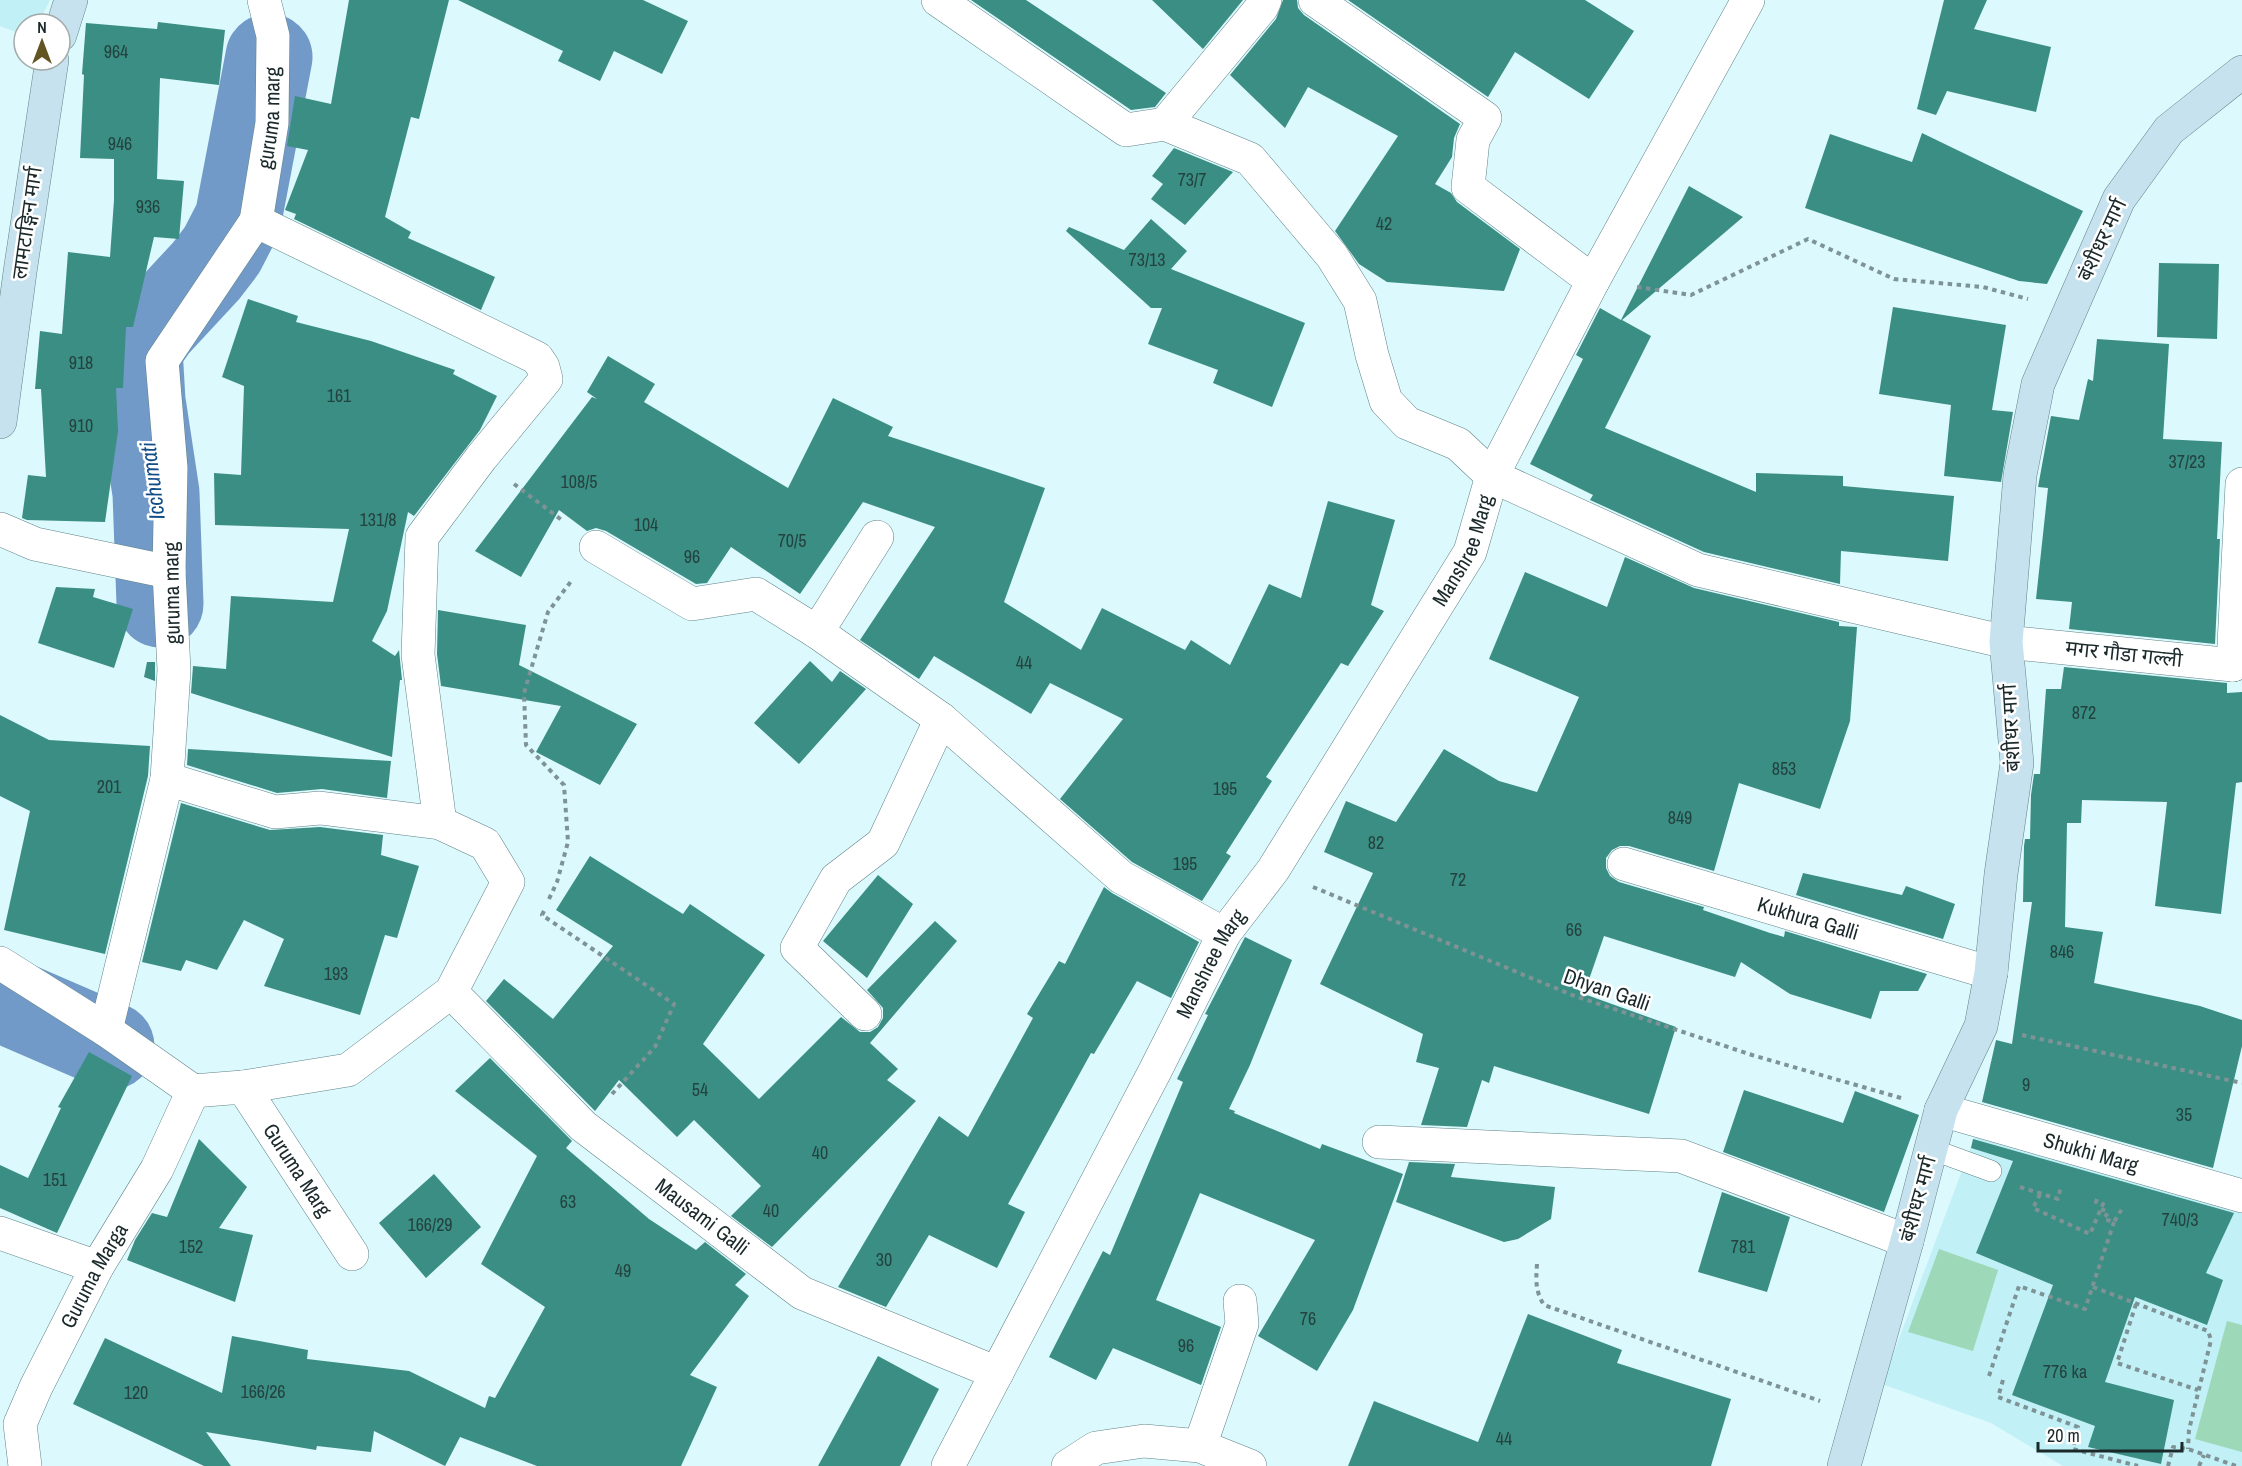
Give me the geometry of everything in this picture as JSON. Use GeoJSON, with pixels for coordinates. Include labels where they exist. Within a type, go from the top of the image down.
{"type":"FeatureCollection","features":[{"type":"Feature","properties":{"kind":"main road","name":"लामटाङ्गिन मार्ग"},"geometry":{"type":"LineString","coordinates":[[0,422],[10,272],[50,72]]}},
{"type":"Feature","properties":{"kind":"main road","name":"बंशीधर मार्ग"},"geometry":{"type":"LineString","coordinates":[[1844,1466],[1941,1110],[1981,1026],[1991,973],[2001,874],[2017,763],[2006,642],[2020,475],[2038,384],[2119,199],[2169,130],[2242,72]]}},
{"type":"Feature","properties":{"kind":"street","name":"guruma marg"},"geometry":{"type":"LineString","coordinates":[[106,1030],[167,779],[174,670],[169,572],[171,468],[162,361],[256,221],[272,123],[273,36],[264,0]]}},
{"type":"Feature","properties":{"kind":"street"},"geometry":{"type":"LineString","coordinates":[[938,0],[1126,130],[1165,124],[1262,7],[1265,0]]}},
{"type":"Feature","properties":{"kind":"street"},"geometry":{"type":"LineString","coordinates":[[1315,0],[1485,118],[1473,140],[1468,187],[1593,281]]}},
{"type":"Feature","properties":{"kind":"street","name":"Manshree Marg"},"geometry":{"type":"LineString","coordinates":[[948,1466],[1224,934],[1273,870],[1470,552],[1492,476],[1593,281],[1748,0]]}},
{"type":"Feature","properties":{"kind":"street","name":"मगर गौडा गल्ली"},"geometry":{"type":"LineString","coordinates":[[1165,124],[1250,159],[1332,256],[1360,301],[1372,355],[1386,401],[1407,423],[1458,444],[1492,476],[1698,570],[2006,642],[2237,663]]}},
{"type":"Feature","properties":{"kind":"street"},"geometry":{"type":"LineString","coordinates":[[256,221],[537,358],[543,367],[546,379],[481,458],[422,537],[418,655],[440,823]]}},
{"type":"Feature","properties":{"kind":"street"},"geometry":{"type":"LineString","coordinates":[[2237,663],[2242,484]]}},
{"type":"Feature","properties":{"kind":"street"},"geometry":{"type":"LineString","coordinates":[[0,529],[35,544],[169,572]]}},
{"type":"Feature","properties":{"kind":"street"},"geometry":{"type":"LineString","coordinates":[[817,633],[877,537]]}},
{"type":"Feature","properties":{"kind":"street"},"geometry":{"type":"LineString","coordinates":[[596,547],[692,604],[756,594],[817,633],[941,719],[1121,877],[1224,934]]}},
{"type":"Feature","properties":{"kind":"street"},"geometry":{"type":"LineString","coordinates":[[865,1014],[797,948],[836,879],[883,843],[941,719]]}},
{"type":"Feature","properties":{"kind":"street"},"geometry":{"type":"LineString","coordinates":[[0,963],[106,1030],[193,1091],[243,1087],[348,1070],[451,992],[508,882],[485,844],[440,823],[320,808],[275,812],[167,779]]}},
{"type":"Feature","properties":{"kind":"street","name":"Kukhura Galli"},"geometry":{"type":"LineString","coordinates":[[1624,864],[1991,973]]}},
{"type":"Feature","properties":{"kind":"street","name":"Mausami Galli"},"geometry":{"type":"LineString","coordinates":[[451,992],[583,1126],[802,1293],[997,1373]]}},
{"type":"Feature","properties":{"kind":"street","name":"Guruma Marg"},"geometry":{"type":"LineString","coordinates":[[243,1087],[352,1254]]}},
{"type":"Feature","properties":{"kind":"street","name":"Guruma Marga"},"geometry":{"type":"LineString","coordinates":[[25,1466],[20,1424],[36,1387],[97,1267],[157,1169],[193,1091]]}},
{"type":"Feature","properties":{"kind":"street","name":"Shukhi Marg"},"geometry":{"type":"LineString","coordinates":[[1941,1110],[2242,1196]]}},
{"type":"Feature","properties":{"kind":"street"},"geometry":{"type":"LineString","coordinates":[[1378,1142],[1681,1156],[1907,1241]]}},
{"type":"Feature","properties":{"kind":"street"},"geometry":{"type":"LineString","coordinates":[[0,1233],[97,1267]]}},
{"type":"Feature","properties":{"kind":"street"},"geometry":{"type":"LineString","coordinates":[[1200,1446],[1242,1324],[1240,1301]]}},
{"type":"Feature","properties":{"kind":"street"},"geometry":{"type":"LineString","coordinates":[[1068,1466],[1096,1448],[1144,1441],[1200,1446],[1250,1466]]}},
{"type":"Feature","properties":{"kind":"lane"},"geometry":{"type":"LineString","coordinates":[[1932,1149],[1991,1171]]}},
{"type":"Feature","properties":{"kind":"path"},"geometry":{"type":"LineString","coordinates":[[1593,281],[1691,295],[1808,238],[1894,279],[1983,287],[2070,309]]}},
{"type":"Feature","properties":{"kind":"path"},"geometry":{"type":"LineString","coordinates":[[481,458],[596,547],[548,612],[524,693],[526,745],[564,785],[568,842],[557,882],[542,915],[674,1004],[655,1047],[583,1126]]}},
{"type":"Feature","properties":{"kind":"path","name":"Dhyan Galli"},"geometry":{"type":"LineString","coordinates":[[1273,870],[1572,995],[1752,1054],[1941,1110]]}},
{"type":"Feature","properties":{"kind":"path"},"geometry":{"type":"LineString","coordinates":[[1981,1026],[2242,1083]]}},
{"type":"Feature","properties":{"kind":"path"},"geometry":{"type":"LineString","coordinates":[[2013,1185],[2058,1199],[2062,1184],[2071,1186]]}},
{"type":"Feature","properties":{"kind":"path"},"geometry":{"type":"LineString","coordinates":[[2040,1194],[2033,1208],[2090,1234],[2103,1204],[2096,1202],[2099,1196],[2090,1192]]}},
{"type":"Feature","properties":{"kind":"path"},"geometry":{"type":"LineString","coordinates":[[1989,1376],[2019,1286],[2085,1309],[2114,1222],[2125,1203]]}},
{"type":"Feature","properties":{"kind":"path"},"geometry":{"type":"LineString","coordinates":[[2101,1209],[2108,1212],[2104,1219],[2114,1222]]}},
{"type":"Feature","properties":{"kind":"path"},"geometry":{"type":"LineString","coordinates":[[1537,1263],[1535,1284],[1538,1296],[1544,1305],[1857,1414]]}},
{"type":"Feature","properties":{"kind":"path"},"geometry":{"type":"LineString","coordinates":[[2092,1287],[2208,1331],[2211,1340],[2189,1430],[2188,1449]]}},
{"type":"Feature","properties":{"kind":"path"},"geometry":{"type":"LineString","coordinates":[[2136,1304],[2118,1363],[2198,1390]]}},
{"type":"Feature","properties":{"kind":"path"},"geometry":{"type":"LineString","coordinates":[[2003,1380],[1998,1397],[2078,1427],[2073,1449],[2138,1466]]}},
{"type":"Feature","properties":{"kind":"path"},"geometry":{"type":"LineString","coordinates":[[2168,1466],[2173,1447],[2188,1449],[2236,1466]]}},
{"type":"Feature","properties":{"kind":"path"},"geometry":{"type":"LineString","coordinates":[[2199,1466],[2204,1455]]}},
{"type":"Feature","properties":{"kind":"shaded area"},"geometry":{"type":"Polygon","coordinates":[[[0,0],[50,0],[44,12],[12,12],[12,30],[0,26],[0,0]]]}},
{"type":"Feature","properties":{"kind":"shaded area"},"geometry":{"type":"Polygon","coordinates":[[[1978,1128],[2242,1206],[2242,1466],[2063,1466],[1991,1423],[1882,1384],[1978,1128]]]}},
{"type":"Feature","properties":{"kind":"green space"},"geometry":{"type":"Polygon","coordinates":[[[1939,1249],[1998,1270],[1973,1351],[1908,1332],[1939,1249]]]}},
{"type":"Feature","properties":{"kind":"green space"},"geometry":{"type":"Polygon","coordinates":[[[2227,1321],[2242,1325],[2242,1452],[2195,1439],[2227,1321]]]}},
{"type":"Feature","properties":{"kind":"building"},"geometry":{"type":"Polygon","coordinates":[[[349,0],[449,0],[419,119],[411,117],[385,217],[411,232],[408,238],[495,277],[481,310],[294,219],[296,214],[285,210],[308,150],[287,146],[295,96],[331,104],[349,0]]]}},
{"type":"Feature","properties":{"kind":"building"},"geometry":{"type":"Polygon","coordinates":[[[458,0],[643,0],[688,21],[662,74],[614,51],[600,81],[558,61],[563,51],[458,0]]]}},
{"type":"Feature","properties":{"kind":"building"},"geometry":{"type":"Polygon","coordinates":[[[971,0],[1026,0],[1166,93],[1155,107],[1131,110],[971,0]]]}},
{"type":"Feature","properties":{"kind":"building"},"geometry":{"type":"Polygon","coordinates":[[[1152,0],[1243,0],[1203,49],[1152,0]]]}},
{"type":"Feature","properties":{"kind":"building"},"geometry":{"type":"Polygon","coordinates":[[[1283,0],[1297,0],[1298,8],[1304,15],[1460,124],[1454,138],[1452,157],[1435,184],[1451,193],[1457,202],[1520,249],[1504,291],[1387,282],[1359,264],[1335,231],[1398,136],[1308,87],[1285,128],[1230,75],[1276,19],[1283,0]]]}},
{"type":"Feature","properties":{"kind":"building"},"geometry":{"type":"Polygon","coordinates":[[[1348,0],[1585,0],[1634,31],[1589,99],[1515,52],[1488,97],[1348,0]]]}},
{"type":"Feature","properties":{"kind":"building"},"geometry":{"type":"Polygon","coordinates":[[[1944,0],[1987,0],[1974,29],[2051,47],[2036,112],[1947,91],[1936,115],[1917,109],[1944,0]]]}},
{"type":"Feature","properties":{"kind":"building"},"geometry":{"type":"Polygon","coordinates":[[[158,22],[225,30],[219,85],[160,78],[157,179],[184,181],[179,239],[154,237],[133,327],[126,327],[123,388],[116,388],[118,431],[105,522],[27,520],[22,518],[28,475],[46,477],[41,389],[35,389],[40,331],[62,334],[68,252],[110,257],[114,159],[80,158],[86,23],[157,29],[158,22]]]}},
{"type":"Feature","properties":{"kind":"building"},"geometry":{"type":"Polygon","coordinates":[[[1922,133],[2083,211],[2047,284],[2019,281],[1805,208],[1830,134],[1912,162],[1922,133]]]}},
{"type":"Feature","properties":{"kind":"building"},"geometry":{"type":"Polygon","coordinates":[[[1174,148],[1233,172],[1185,225],[1151,199],[1163,184],[1152,176],[1174,148]]]}},
{"type":"Feature","properties":{"kind":"building"},"geometry":{"type":"Polygon","coordinates":[[[1689,186],[1743,217],[1622,320],[1651,336],[1605,428],[1756,492],[1756,473],[1843,476],[1843,486],[1954,496],[1948,561],[1841,551],[1840,584],[1704,552],[1590,500],[1593,495],[1530,464],[1583,359],[1576,355],[1600,308],[1621,320],[1689,186]]]}},
{"type":"Feature","properties":{"kind":"building"},"geometry":{"type":"Polygon","coordinates":[[[1151,219],[1187,251],[1171,269],[1305,323],[1272,407],[1213,383],[1218,370],[1148,344],[1162,308],[1151,308],[1066,231],[1069,227],[1124,250],[1151,219]]]}},
{"type":"Feature","properties":{"kind":"building"},"geometry":{"type":"Polygon","coordinates":[[[2159,263],[2219,264],[2217,339],[2157,337],[2159,263]]]}},
{"type":"Feature","properties":{"kind":"building"},"geometry":{"type":"Polygon","coordinates":[[[248,299],[298,316],[296,322],[371,341],[455,370],[453,374],[497,396],[480,430],[414,516],[408,512],[387,611],[372,641],[395,656],[399,650],[402,680],[400,680],[392,757],[191,693],[193,666],[226,669],[231,596],[333,602],[349,529],[215,525],[214,473],[241,475],[244,386],[222,377],[248,299]]]}},
{"type":"Feature","properties":{"kind":"building"},"geometry":{"type":"Polygon","coordinates":[[[1893,307],[2006,325],[1992,410],[2013,412],[2001,482],[1944,476],[1951,405],[1879,394],[1893,307]]]}},
{"type":"Feature","properties":{"kind":"building"},"geometry":{"type":"Polygon","coordinates":[[[2097,339],[2169,344],[2163,439],[2222,442],[2215,644],[2069,629],[2072,602],[2036,599],[2048,488],[2038,487],[2051,416],[2079,420],[2088,379],[2093,381],[2097,339]]]}},
{"type":"Feature","properties":{"kind":"building"},"geometry":{"type":"Polygon","coordinates":[[[608,356],[655,384],[644,402],[788,488],[833,398],[893,427],[888,436],[1045,488],[1004,602],[1081,650],[1102,608],[1185,650],[1191,640],[1230,665],[1269,584],[1301,598],[1328,501],[1395,520],[1371,605],[1384,611],[1348,666],[1341,663],[1266,777],[1272,781],[1226,853],[1231,856],[1202,901],[1132,862],[1060,799],[1123,719],[1050,683],[1031,714],[934,656],[919,679],[860,640],[935,527],[863,502],[800,594],[731,547],[707,583],[696,584],[606,531],[596,528],[587,531],[559,510],[521,577],[475,551],[592,397],[597,399],[587,392],[608,356]]]}},
{"type":"Feature","properties":{"kind":"building"},"geometry":{"type":"Polygon","coordinates":[[[1625,557],[1694,588],[1839,622],[1839,626],[1857,627],[1850,721],[1820,809],[1739,783],[1714,871],[1629,846],[1620,846],[1612,850],[1606,858],[1606,868],[1610,876],[1619,882],[1704,907],[1703,910],[1770,933],[1784,937],[1785,931],[1927,974],[1918,991],[1880,991],[1871,1019],[1790,994],[1741,962],[1735,977],[1604,936],[1584,994],[1676,1027],[1649,1114],[1494,1066],[1489,1083],[1482,1080],[1467,1127],[1421,1125],[1439,1068],[1416,1062],[1423,1034],[1320,984],[1373,873],[1324,852],[1346,801],[1396,822],[1444,749],[1499,781],[1537,792],[1579,697],[1489,659],[1525,572],[1607,607],[1625,557]]]}},
{"type":"Feature","properties":{"kind":"building"},"geometry":{"type":"Polygon","coordinates":[[[56,587],[95,589],[93,597],[133,609],[114,668],[38,643],[56,587]]]}},
{"type":"Feature","properties":{"kind":"building"},"geometry":{"type":"Polygon","coordinates":[[[438,610],[526,625],[519,665],[637,724],[600,785],[536,752],[561,706],[441,686],[437,654],[438,610]]]}},
{"type":"Feature","properties":{"kind":"building"},"geometry":{"type":"Polygon","coordinates":[[[810,661],[832,682],[840,671],[866,689],[799,764],[754,723],[810,661]]]}},
{"type":"Feature","properties":{"kind":"building"},"geometry":{"type":"Polygon","coordinates":[[[147,662],[155,662],[155,681],[144,677],[147,662]]]}},
{"type":"Feature","properties":{"kind":"building"},"geometry":{"type":"Polygon","coordinates":[[[2064,667],[2227,683],[2227,693],[2242,692],[2242,782],[2236,783],[2221,914],[2155,906],[2167,802],[2082,800],[2081,823],[2067,823],[2065,927],[2103,932],[2094,983],[2200,1006],[2242,1020],[2242,1046],[2213,1168],[1982,1102],[1996,1040],[2012,1044],[2032,902],[2023,902],[2024,846],[2025,839],[2030,839],[2031,795],[2034,774],[2040,774],[2046,689],[2061,689],[2064,667]]]}},
{"type":"Feature","properties":{"kind":"building"},"geometry":{"type":"Polygon","coordinates":[[[0,715],[49,740],[150,746],[148,776],[105,954],[4,930],[30,811],[0,796],[0,715]]]}},
{"type":"Feature","properties":{"kind":"building"},"geometry":{"type":"Polygon","coordinates":[[[188,749],[391,761],[387,798],[322,789],[277,793],[187,765],[188,749]]]}},
{"type":"Feature","properties":{"kind":"building"},"geometry":{"type":"Polygon","coordinates":[[[181,803],[270,830],[320,827],[383,835],[381,855],[419,866],[397,938],[385,935],[360,1015],[264,986],[284,939],[244,920],[217,970],[186,960],[181,971],[142,962],[181,803]]]}},
{"type":"Feature","properties":{"kind":"building"},"geometry":{"type":"Polygon","coordinates":[[[590,856],[683,914],[690,904],[765,955],[703,1044],[759,1099],[841,1017],[860,1032],[870,1032],[878,1027],[883,1018],[883,1008],[867,990],[935,921],[957,941],[870,1043],[898,1069],[887,1080],[916,1101],[772,1247],[731,1216],[761,1186],[694,1120],[677,1137],[619,1080],[595,1111],[486,1001],[504,979],[553,1019],[613,946],[556,910],[590,856]]]}},
{"type":"Feature","properties":{"kind":"building"},"geometry":{"type":"Polygon","coordinates":[[[1803,873],[1902,895],[1906,886],[1955,904],[1943,939],[1796,895],[1803,873]]]}},
{"type":"Feature","properties":{"kind":"building"},"geometry":{"type":"Polygon","coordinates":[[[878,875],[913,904],[867,978],[823,941],[878,875]]]}},
{"type":"Feature","properties":{"kind":"building"},"geometry":{"type":"Polygon","coordinates":[[[1104,887],[1199,942],[1171,998],[1137,981],[1094,1054],[1091,1053],[1008,1204],[1025,1212],[997,1268],[929,1235],[886,1307],[838,1287],[939,1116],[968,1137],[1033,1018],[1027,1014],[1059,961],[1065,964],[1104,887]]]}},
{"type":"Feature","properties":{"kind":"building"},"geometry":{"type":"Polygon","coordinates":[[[1245,937],[1292,960],[1250,1065],[1229,1109],[1320,1149],[1322,1144],[1403,1174],[1353,1310],[1317,1371],[1258,1336],[1315,1240],[1200,1193],[1156,1300],[1221,1327],[1201,1385],[1113,1348],[1096,1380],[1049,1357],[1103,1251],[1110,1255],[1183,1082],[1177,1079],[1208,1015],[1205,1014],[1245,937]]]}},
{"type":"Feature","properties":{"kind":"building"},"geometry":{"type":"Polygon","coordinates":[[[89,1052],[132,1076],[57,1233],[0,1208],[0,1165],[28,1178],[61,1108],[58,1107],[89,1052]]]}},
{"type":"Feature","properties":{"kind":"building"},"geometry":{"type":"Polygon","coordinates":[[[490,1058],[572,1141],[566,1148],[649,1219],[696,1250],[705,1242],[746,1274],[735,1285],[749,1296],[690,1375],[717,1387],[681,1466],[537,1466],[460,1437],[445,1466],[374,1431],[371,1452],[317,1446],[316,1450],[206,1432],[231,1466],[204,1466],[73,1404],[105,1338],[222,1393],[232,1336],[308,1350],[307,1359],[409,1371],[485,1408],[489,1396],[495,1398],[545,1307],[481,1264],[537,1156],[455,1091],[490,1058]]]}},
{"type":"Feature","properties":{"kind":"building"},"geometry":{"type":"Polygon","coordinates":[[[1744,1090],[1843,1123],[1855,1091],[1919,1115],[1884,1212],[1723,1152],[1744,1090]]]}},
{"type":"Feature","properties":{"kind":"building"},"geometry":{"type":"Polygon","coordinates":[[[199,1139],[247,1187],[219,1228],[253,1235],[235,1302],[127,1260],[135,1240],[152,1213],[167,1217],[199,1139]]]}},
{"type":"Feature","properties":{"kind":"building"},"geometry":{"type":"Polygon","coordinates":[[[1973,1139],[2234,1213],[2206,1273],[2223,1280],[2207,1325],[2135,1297],[2105,1382],[2174,1400],[2161,1464],[2088,1447],[2095,1426],[2012,1395],[2053,1285],[1976,1253],[2013,1161],[1971,1148],[1973,1139]]]}},
{"type":"Feature","properties":{"kind":"building"},"geometry":{"type":"Polygon","coordinates":[[[1409,1162],[1455,1164],[1451,1177],[1555,1187],[1551,1219],[1518,1239],[1504,1242],[1396,1202],[1409,1162]]]}},
{"type":"Feature","properties":{"kind":"building"},"geometry":{"type":"Polygon","coordinates":[[[434,1174],[481,1227],[426,1278],[379,1223],[434,1174]]]}},
{"type":"Feature","properties":{"kind":"building"},"geometry":{"type":"Polygon","coordinates":[[[1722,1192],[1790,1217],[1767,1292],[1698,1272],[1722,1192]]]}},
{"type":"Feature","properties":{"kind":"building"},"geometry":{"type":"Polygon","coordinates":[[[1528,1314],[1622,1350],[1617,1363],[1731,1399],[1711,1466],[1348,1466],[1374,1401],[1478,1442],[1528,1314]]]}},
{"type":"Feature","properties":{"kind":"building"},"geometry":{"type":"Polygon","coordinates":[[[878,1356],[939,1389],[900,1466],[818,1466],[878,1356]]]}},
{"type":"Feature","properties":{"kind":"waterway","name":"Icchumati"},"geometry":{"type":"LineString","coordinates":[[160,604],[156,493],[142,401],[139,349],[155,326],[206,271],[222,250],[238,219],[269,57]]}},
{"type":"Feature","properties":{"kind":"waterway","name":"Icchumati"},"geometry":{"type":"LineString","coordinates":[[0,998],[111,1046]]}}]}
